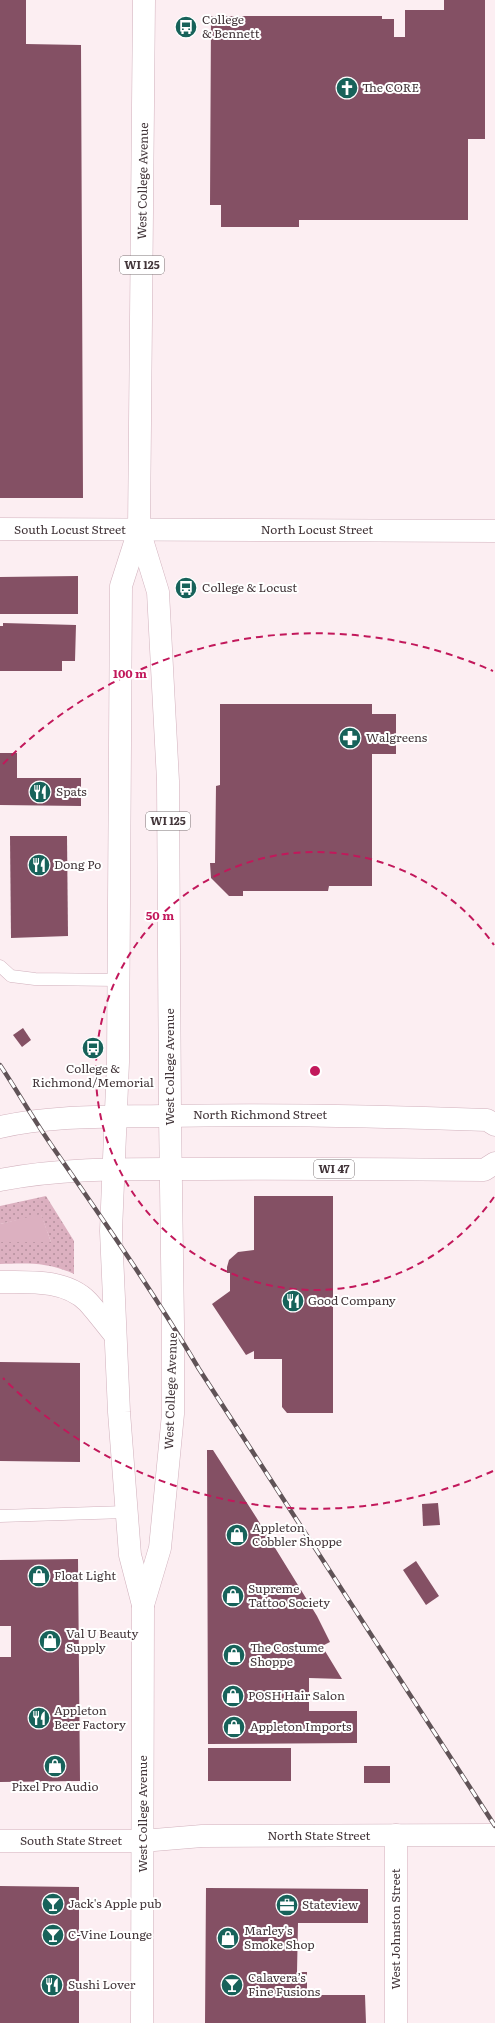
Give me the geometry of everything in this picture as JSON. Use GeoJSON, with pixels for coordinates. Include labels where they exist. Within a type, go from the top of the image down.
{"type":"FeatureCollection","features":[{"type":"Feature","properties":{"kind":"main road","name":"West College Avenue"},"geometry":{"type":"LineString","coordinates":[[143,1605],[160,1548],[173,1414],[168,781],[158,592],[140,530],[144,0]]}},
{"type":"Feature","properties":{"kind":"main road","name":"South Locust Street"},"geometry":{"type":"LineString","coordinates":[[0,529],[140,530]]}},
{"type":"Feature","properties":{"kind":"main road","name":"West College Avenue"},"geometry":{"type":"LineString","coordinates":[[140,530],[122,586],[118,1062],[111,1231],[119,1412],[126,1512],[130,1555],[143,1605],[142,2023]]}},
{"type":"Feature","properties":{"kind":"main road","name":"North Locust Street"},"geometry":{"type":"LineString","coordinates":[[140,530],[495,531]]}},
{"type":"Feature","properties":{"kind":"main road","name":"North Richmond Street"},"geometry":{"type":"LineString","coordinates":[[0,1127],[52,1119],[170,1116],[343,1115],[486,1120],[495,1125]]}},
{"type":"Feature","properties":{"kind":"main road","name":"WI 47"},"geometry":{"type":"LineString","coordinates":[[0,1180],[26,1175],[114,1170],[484,1170],[495,1163]]}},
{"type":"Feature","properties":{"kind":"main road"},"geometry":{"type":"LineString","coordinates":[[0,1282],[46,1283],[79,1294],[88,1302],[115,1335]]}},
{"type":"Feature","properties":{"kind":"main road","name":"West Johnston Street"},"geometry":{"type":"LineString","coordinates":[[396,1835],[396,2023]]}},
{"type":"Feature","properties":{"kind":"main road","name":"North State Street"},"geometry":{"type":"LineString","coordinates":[[142,1841],[202,1836],[495,1835]]}},
{"type":"Feature","properties":{"kind":"main road","name":"South State Street"},"geometry":{"type":"LineString","coordinates":[[0,1841],[142,1841]]}},
{"type":"Feature","properties":{"kind":"lane"},"geometry":{"type":"LineString","coordinates":[[0,966],[11,976],[35,979],[118,980]]}},
{"type":"Feature","properties":{"kind":"lane"},"geometry":{"type":"LineString","coordinates":[[0,1516],[126,1512]]}},
{"type":"Feature","properties":{"kind":"shaded area"},"geometry":{"type":"Polygon","coordinates":[[[46,1196],[74,1241],[74,1274],[47,1265],[0,1264],[0,1242],[51,1242],[41,1215],[0,1224],[0,1206],[46,1196]]]}},
{"type":"Feature","properties":{"kind":"shaded area"},"geometry":{"type":"Polygon","coordinates":[[[41,1214],[51,1242],[0,1242],[0,1224],[41,1214]]]}},
{"type":"Feature","properties":{"kind":"building"},"geometry":{"type":"Polygon","coordinates":[[[0,0],[26,0],[26,44],[81,45],[83,498],[0,498],[0,0]]]}},
{"type":"Feature","properties":{"kind":"building","name":"The CORE"},"geometry":{"type":"Polygon","coordinates":[[[444,0],[485,0],[485,139],[468,139],[468,220],[299,220],[299,227],[221,227],[221,205],[210,205],[211,16],[382,16],[382,19],[394,19],[394,37],[405,37],[405,10],[444,10],[444,0]]]}},
{"type":"Feature","properties":{"kind":"building"},"geometry":{"type":"Polygon","coordinates":[[[78,576],[78,614],[0,614],[0,577],[78,576]]]}},
{"type":"Feature","properties":{"kind":"building"},"geometry":{"type":"Polygon","coordinates":[[[3,623],[76,625],[75,661],[62,661],[62,671],[0,671],[0,626],[3,626],[3,623]]]}},
{"type":"Feature","properties":{"kind":"building","name":"Walgreens"},"geometry":{"type":"Polygon","coordinates":[[[220,704],[372,704],[372,714],[396,714],[396,754],[372,754],[372,886],[329,886],[328,891],[243,891],[243,896],[229,896],[211,878],[210,863],[215,863],[216,786],[220,785],[220,704]]]}},
{"type":"Feature","properties":{"kind":"building","name":"Spats"},"geometry":{"type":"Polygon","coordinates":[[[0,753],[17,753],[17,778],[81,778],[81,806],[0,805],[0,753]]]}},
{"type":"Feature","properties":{"kind":"building","name":"Dong Po"},"geometry":{"type":"Polygon","coordinates":[[[10,836],[67,836],[68,936],[11,938],[10,836]]]}},
{"type":"Feature","properties":{"kind":"building"},"geometry":{"type":"Polygon","coordinates":[[[23,1028],[31,1040],[22,1047],[13,1035],[23,1028]]]}},
{"type":"Feature","properties":{"kind":"building","name":"Good Company"},"geometry":{"type":"Polygon","coordinates":[[[254,1196],[333,1196],[333,1413],[287,1413],[282,1407],[282,1359],[254,1359],[254,1351],[246,1355],[212,1304],[230,1291],[230,1273],[227,1273],[229,1260],[238,1252],[254,1250],[254,1196]]]}},
{"type":"Feature","properties":{"kind":"building"},"geometry":{"type":"Polygon","coordinates":[[[0,1362],[80,1363],[80,1462],[0,1461],[0,1362]]]}},
{"type":"Feature","properties":{"kind":"building"},"geometry":{"type":"Polygon","coordinates":[[[207,1450],[213,1450],[256,1517],[317,1616],[330,1642],[322,1646],[342,1679],[309,1678],[309,1711],[357,1711],[357,1743],[208,1744],[207,1450]]]}},
{"type":"Feature","properties":{"kind":"building"},"geometry":{"type":"Polygon","coordinates":[[[438,1503],[440,1525],[423,1526],[422,1504],[438,1503]]]}},
{"type":"Feature","properties":{"kind":"building"},"geometry":{"type":"Polygon","coordinates":[[[78,1559],[80,1781],[0,1782],[0,1657],[11,1657],[11,1626],[0,1626],[0,1560],[78,1559]]]}},
{"type":"Feature","properties":{"kind":"building"},"geometry":{"type":"Polygon","coordinates":[[[416,1561],[439,1596],[426,1605],[403,1570],[416,1561]]]}},
{"type":"Feature","properties":{"kind":"building"},"geometry":{"type":"Polygon","coordinates":[[[208,1748],[291,1748],[291,1781],[208,1781],[208,1748]]]}},
{"type":"Feature","properties":{"kind":"building"},"geometry":{"type":"Polygon","coordinates":[[[364,1766],[390,1766],[390,1783],[364,1783],[364,1766]]]}},
{"type":"Feature","properties":{"kind":"building"},"geometry":{"type":"Polygon","coordinates":[[[0,1886],[79,1887],[79,2023],[0,2023],[0,1886]]]}},
{"type":"Feature","properties":{"kind":"building"},"geometry":{"type":"Polygon","coordinates":[[[206,1888],[368,1889],[368,1923],[298,1923],[297,1972],[307,1972],[307,1995],[365,1995],[366,2023],[205,2023],[206,1888]]]}},
{"type":"Feature","properties":{"kind":"railway"},"geometry":{"type":"LineString","coordinates":[[0,1065],[47,1139],[147,1285],[199,1369],[495,1826]]}},
{"type":"Feature","properties":{"kind":"place","name":"College & Bennett"},"geometry":{"type":"Point","coordinates":[186,27]}},
{"type":"Feature","properties":{"kind":"place","name":"The CORE"},"geometry":{"type":"Point","coordinates":[347,88]}},
{"type":"Feature","properties":{"kind":"place","name":"College & Locust"},"geometry":{"type":"Point","coordinates":[186,588]}},
{"type":"Feature","properties":{"kind":"place","name":"Walgreens"},"geometry":{"type":"Point","coordinates":[350,738]}},
{"type":"Feature","properties":{"kind":"place","name":"Spats"},"geometry":{"type":"Point","coordinates":[40,792]}},
{"type":"Feature","properties":{"kind":"place","name":"Dong Po"},"geometry":{"type":"Point","coordinates":[39,865]}},
{"type":"Feature","properties":{"kind":"place","name":"College & Richmond/Memorial"},"geometry":{"type":"Point","coordinates":[93,1048]}},
{"type":"Feature","properties":{"kind":"place","name":"Good Company"},"geometry":{"type":"Point","coordinates":[293,1301]}},
{"type":"Feature","properties":{"kind":"place","name":"Appleton Cobbler Shoppe"},"geometry":{"type":"Point","coordinates":[237,1535]}},
{"type":"Feature","properties":{"kind":"place","name":"Float Light"},"geometry":{"type":"Point","coordinates":[39,1576]}},
{"type":"Feature","properties":{"kind":"place","name":"Supreme Tattoo Society"},"geometry":{"type":"Point","coordinates":[233,1596]}},
{"type":"Feature","properties":{"kind":"place","name":"Val U Beauty Supply"},"geometry":{"type":"Point","coordinates":[50,1641]}},
{"type":"Feature","properties":{"kind":"place","name":"The Costume Shoppe"},"geometry":{"type":"Point","coordinates":[234,1655]}},
{"type":"Feature","properties":{"kind":"place","name":"POSH Hair Salon"},"geometry":{"type":"Point","coordinates":[233,1696]}},
{"type":"Feature","properties":{"kind":"place","name":"Appleton Beer Factory"},"geometry":{"type":"Point","coordinates":[39,1718]}},
{"type":"Feature","properties":{"kind":"place","name":"Appleton Imports"},"geometry":{"type":"Point","coordinates":[234,1727]}},
{"type":"Feature","properties":{"kind":"place","name":"Pixel Pro Audio"},"geometry":{"type":"Point","coordinates":[55,1766]}},
{"type":"Feature","properties":{"kind":"place","name":"Jack's Apple pub"},"geometry":{"type":"Point","coordinates":[53,1904]}},
{"type":"Feature","properties":{"kind":"place","name":"Stateview"},"geometry":{"type":"Point","coordinates":[287,1905]}},
{"type":"Feature","properties":{"kind":"place","name":"C-Vine Lounge"},"geometry":{"type":"Point","coordinates":[53,1935]}},
{"type":"Feature","properties":{"kind":"place","name":"Marley's Smoke Shop"},"geometry":{"type":"Point","coordinates":[228,1938]}},
{"type":"Feature","properties":{"kind":"place","name":"Sushi Lover"},"geometry":{"type":"Point","coordinates":[52,1985]}},
{"type":"Feature","properties":{"kind":"place","name":"Calavera’s Fine Fusions"},"geometry":{"type":"Point","coordinates":[232,1985]}}]}
